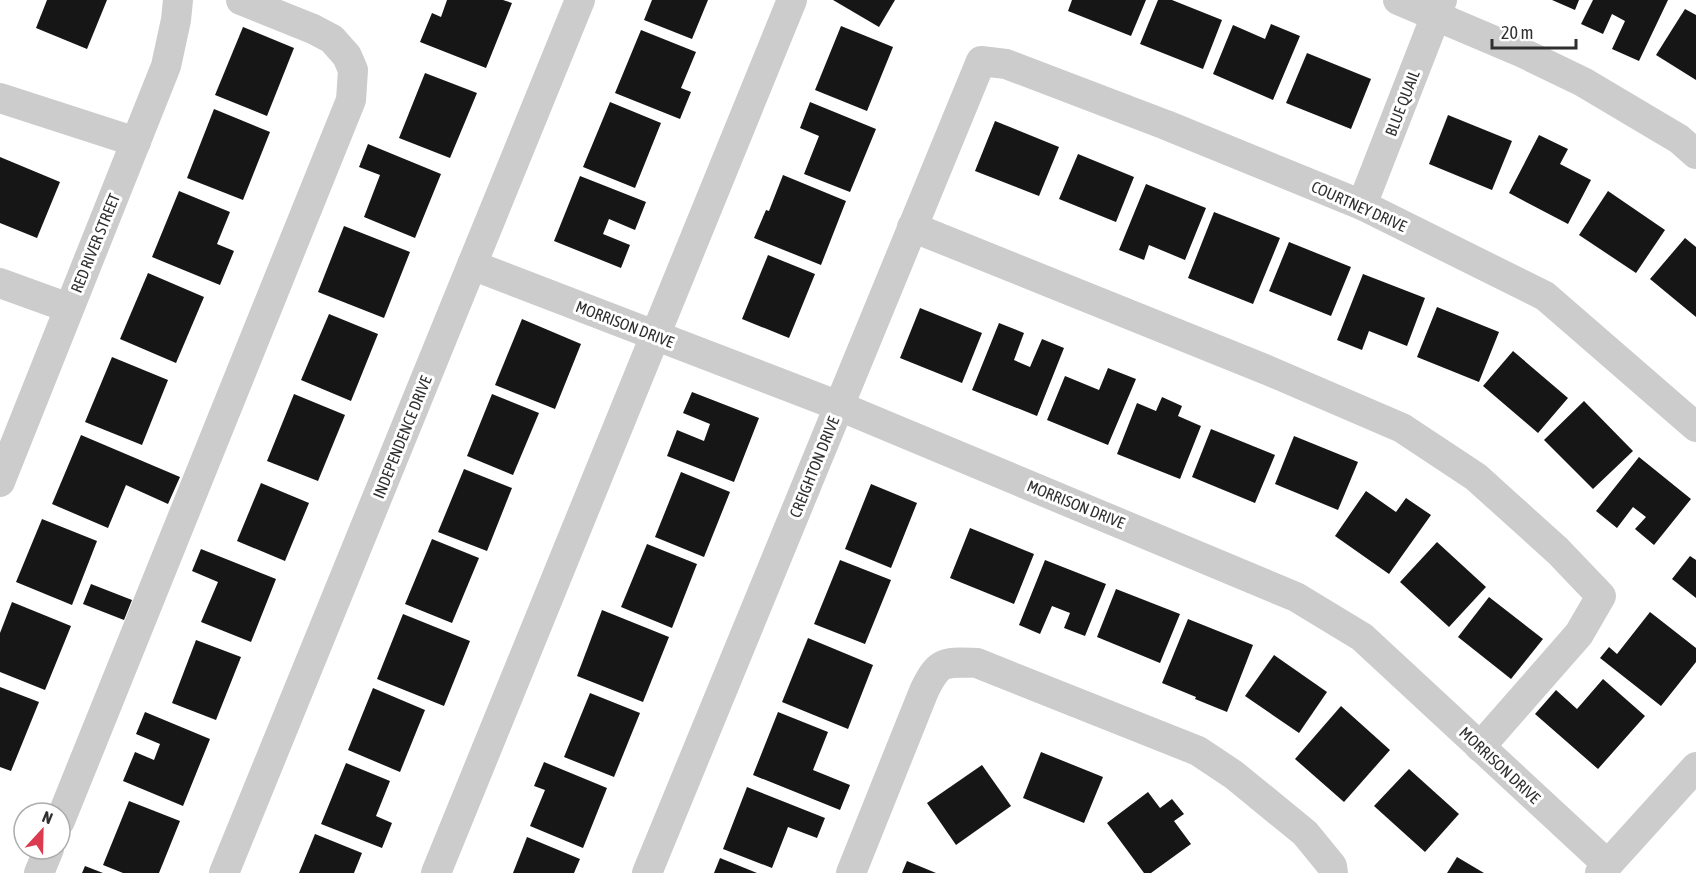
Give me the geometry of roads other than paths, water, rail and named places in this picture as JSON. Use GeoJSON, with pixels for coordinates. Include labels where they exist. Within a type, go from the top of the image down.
{"type":"FeatureCollection","features":[{"type":"Feature","properties":{"kind":"street","name":"RED RIVER STREET"},"geometry":{"type":"LineString","coordinates":[[0,482],[166,66],[178,0]]}},
{"type":"Feature","properties":{"kind":"street"},"geometry":{"type":"LineString","coordinates":[[68,801],[351,100],[353,70],[347,56],[332,39],[314,29],[241,0]]}},
{"type":"Feature","properties":{"kind":"street","name":"INDEPENDENCE DRIVE"},"geometry":{"type":"LineString","coordinates":[[224,873],[580,0]]}},
{"type":"Feature","properties":{"kind":"street"},"geometry":{"type":"LineString","coordinates":[[436,873],[792,0]]}},
{"type":"Feature","properties":{"kind":"street"},"geometry":{"type":"LineString","coordinates":[[1398,0],[1439,8],[1583,82],[1680,139],[1696,153]]}},
{"type":"Feature","properties":{"kind":"street","name":"BLUE QUAIL"},"geometry":{"type":"LineString","coordinates":[[1362,205],[1439,8]]}},
{"type":"Feature","properties":{"kind":"street","name":"COURTNEY DRIVE"},"geometry":{"type":"LineString","coordinates":[[981,61],[1006,64],[1166,125],[1362,205],[1545,296],[1696,427]]}},
{"type":"Feature","properties":{"kind":"street","name":"CREIGHTON DRIVE"},"geometry":{"type":"LineString","coordinates":[[647,873],[981,61]]}},
{"type":"Feature","properties":{"kind":"street"},"geometry":{"type":"LineString","coordinates":[[0,98],[136,142]]}},
{"type":"Feature","properties":{"kind":"street"},"geometry":{"type":"LineString","coordinates":[[912,227],[1256,366],[1402,428],[1476,477],[1558,551],[1601,596],[1579,634],[1480,747]]}},
{"type":"Feature","properties":{"kind":"street","name":"MORRISON DRIVE"},"geometry":{"type":"LineString","coordinates":[[472,265],[839,406],[1296,597],[1362,637],[1480,747],[1604,868]]}},
{"type":"Feature","properties":{"kind":"street"},"geometry":{"type":"LineString","coordinates":[[0,283],[69,308]]}},
{"type":"Feature","properties":{"kind":"street"},"geometry":{"type":"LineString","coordinates":[[851,873],[924,691],[933,672],[949,662],[977,663],[1198,751],[1234,775],[1305,833],[1332,866],[1333,873]]}},
{"type":"Feature","properties":{"kind":"street"},"geometry":{"type":"LineString","coordinates":[[1604,868],[1696,767]]}}]}
